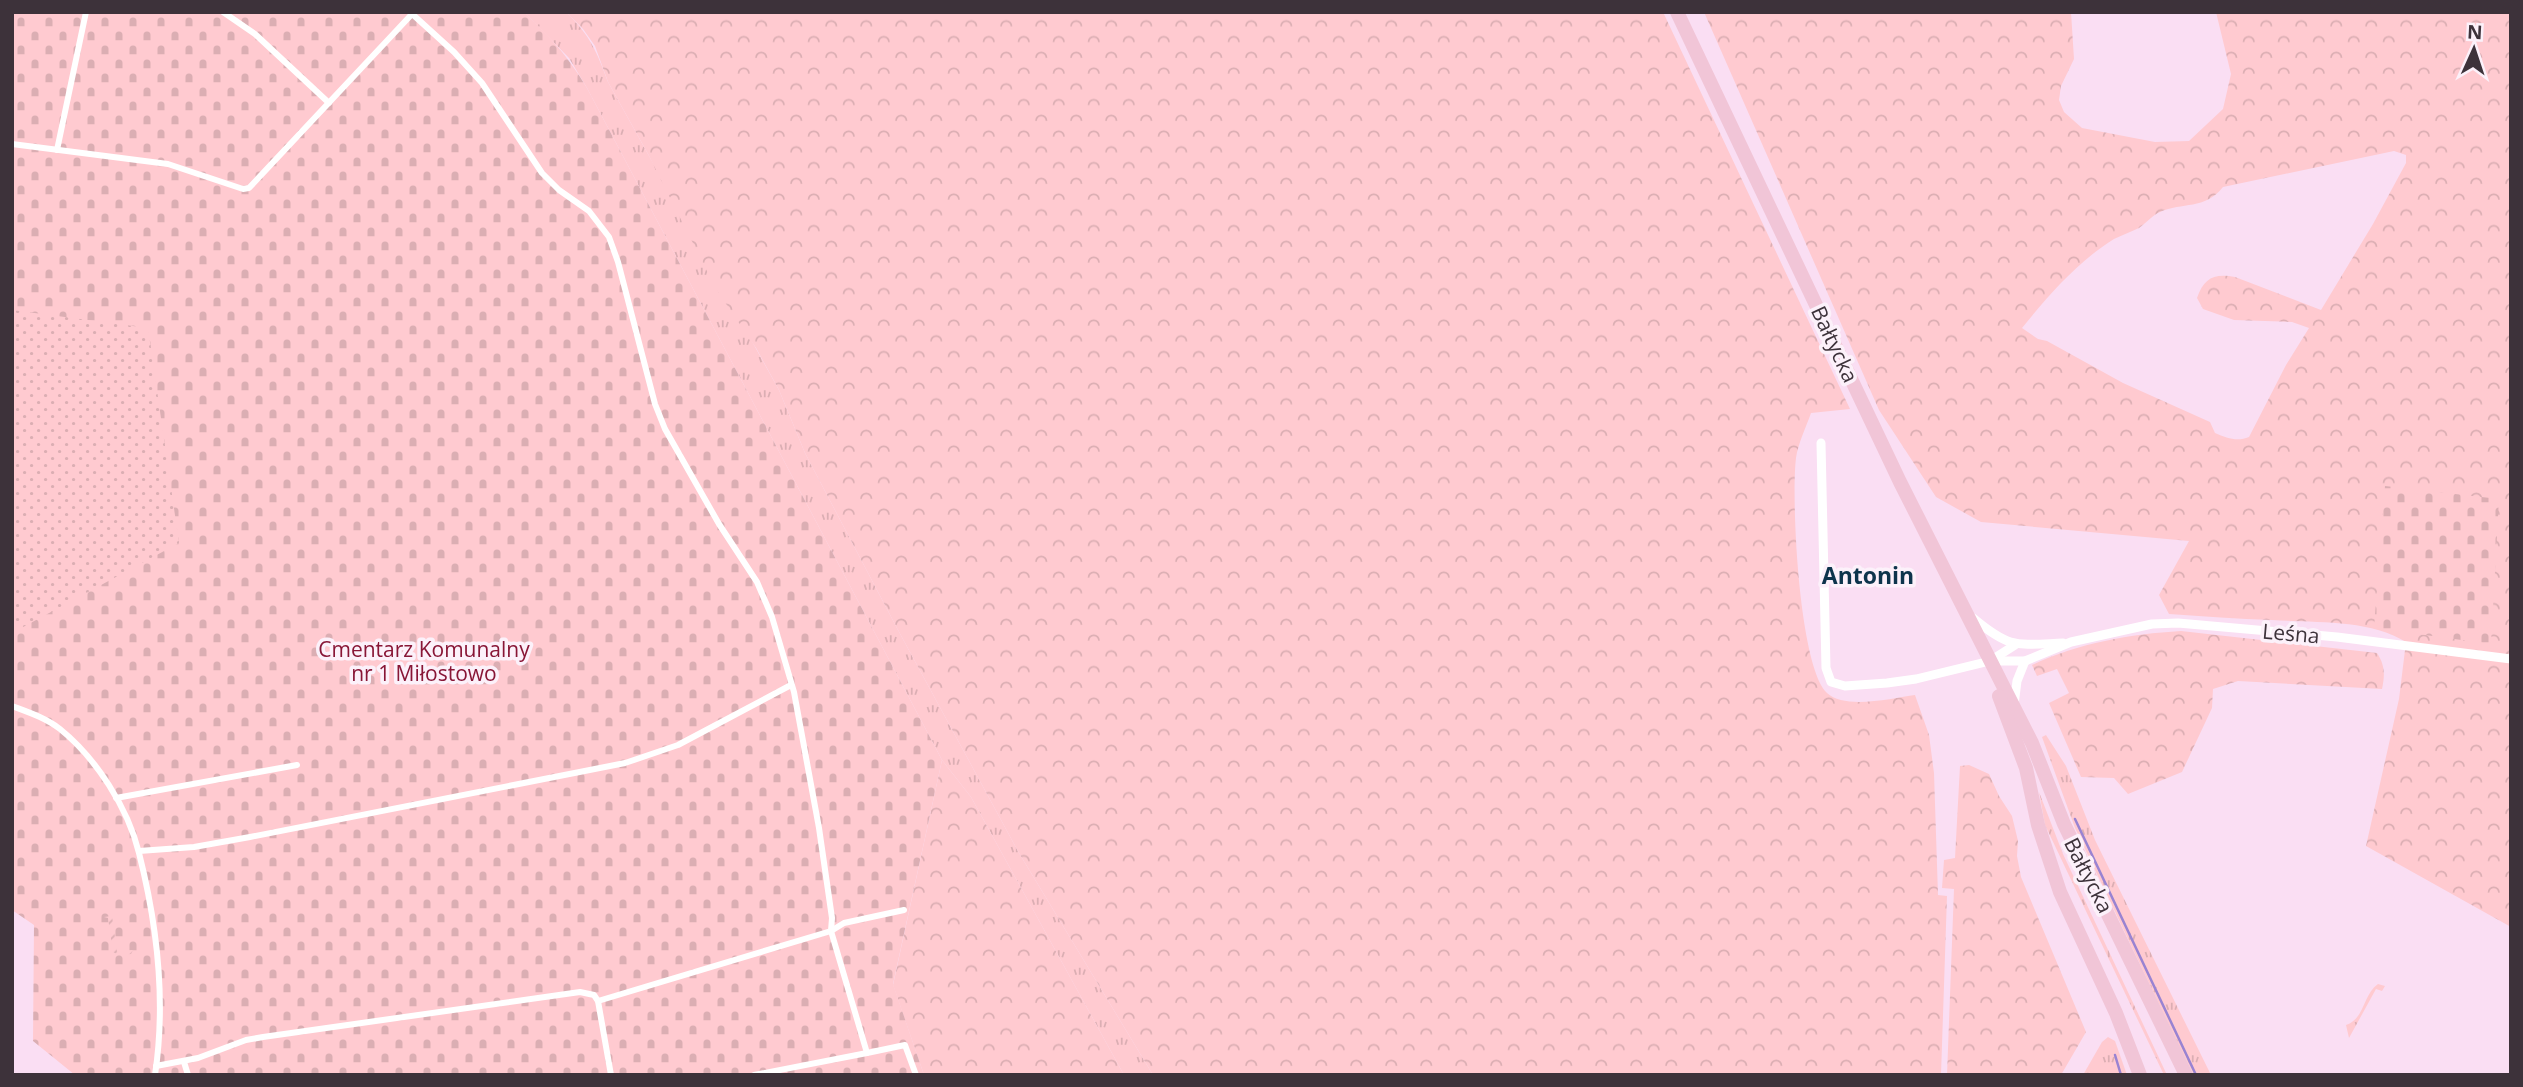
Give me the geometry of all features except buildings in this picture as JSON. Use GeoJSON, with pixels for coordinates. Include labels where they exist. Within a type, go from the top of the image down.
{"type":"FeatureCollection","features":[{"type":"Feature","properties":{"kind":"main road","name":"Bałtycka"},"geometry":{"type":"LineString","coordinates":[[1677,12],[1900,482],[2014,707],[2064,824],[2186,1075]]}},
{"type":"Feature","properties":{"kind":"main road","name":"Bałtycka"},"geometry":{"type":"LineString","coordinates":[[1992,667],[2028,776],[2049,863],[2066,908],[2140,1075]]}},
{"type":"Feature","properties":{"kind":"main road"},"geometry":{"type":"LineString","coordinates":[[2126,1039],[2134,1075]]}},
{"type":"Feature","properties":{"kind":"street"},"geometry":{"type":"LineString","coordinates":[[57,150],[86,12]]}},
{"type":"Feature","properties":{"kind":"street"},"geometry":{"type":"LineString","coordinates":[[223,12],[254,34],[329,103]]}},
{"type":"Feature","properties":{"kind":"street"},"geometry":{"type":"LineString","coordinates":[[12,144],[168,164],[243,189],[249,188],[411,13],[454,52],[482,82],[542,173],[559,190],[589,211],[609,237],[655,404],[683,461],[757,582],[772,617],[791,685],[827,877],[831,931],[867,1053]]}},
{"type":"Feature","properties":{"kind":"street"},"geometry":{"type":"LineString","coordinates":[[1821,443],[1825,668],[1831,682],[1845,686],[1887,683],[1992,667]]}},
{"type":"Feature","properties":{"kind":"street"},"geometry":{"type":"LineString","coordinates":[[1967,614],[1992,634],[2015,645]]}},
{"type":"Feature","properties":{"kind":"street","name":"Leśna"},"geometry":{"type":"LineString","coordinates":[[1992,667],[2015,645],[2071,642],[2152,624],[2178,623],[2337,637],[2511,659]]}},
{"type":"Feature","properties":{"kind":"street","name":"Leśna"},"geometry":{"type":"LineString","coordinates":[[1992,667],[2025,661],[2071,642]]}},
{"type":"Feature","properties":{"kind":"street"},"geometry":{"type":"LineString","coordinates":[[2014,707],[2017,681],[2025,661]]}},
{"type":"Feature","properties":{"kind":"street"},"geometry":{"type":"LineString","coordinates":[[139,851],[194,847],[239,839],[625,763],[677,744],[791,685]]}},
{"type":"Feature","properties":{"kind":"street"},"geometry":{"type":"LineString","coordinates":[[12,706],[41,718],[71,738],[92,762],[116,798],[139,851],[160,989],[155,1075]]}},
{"type":"Feature","properties":{"kind":"street"},"geometry":{"type":"LineString","coordinates":[[116,798],[297,765]]}},
{"type":"Feature","properties":{"kind":"street"},"geometry":{"type":"LineString","coordinates":[[598,1001],[831,931],[844,923],[904,910]]}},
{"type":"Feature","properties":{"kind":"street"},"geometry":{"type":"LineString","coordinates":[[156,1066],[184,1062],[263,1037],[580,992],[594,995],[598,1001],[611,1075]]}},
{"type":"Feature","properties":{"kind":"street"},"geometry":{"type":"LineString","coordinates":[[754,1075],[905,1045],[916,1075]]}},
{"type":"Feature","properties":{"kind":"street"},"geometry":{"type":"LineString","coordinates":[[184,1062],[188,1075]]}},
{"type":"Feature","properties":{"kind":"green space","name":"Cmentarz Komunalny nr 1 Miłostowo"},"geometry":{"type":"Polygon","coordinates":[[[12,12],[524,12],[558,48],[587,88],[942,760],[893,984],[924,1075],[75,1075],[33,1041],[34,925],[12,910],[12,12]]]}},
{"type":"Feature","properties":{"kind":"green space"},"geometry":{"type":"Polygon","coordinates":[[[524,12],[566,12],[592,44],[608,82],[779,390],[805,453],[1019,853],[1153,1075],[1124,1075],[971,797],[942,760],[587,88],[569,58],[524,12]]]}},
{"type":"Feature","properties":{"kind":"green space"},"geometry":{"type":"Polygon","coordinates":[[[566,12],[1663,12],[1850,409],[1811,413],[1797,453],[1796,544],[1804,618],[1817,677],[1827,693],[1845,701],[1857,702],[1915,695],[1929,735],[1934,773],[1938,895],[1947,896],[1941,1075],[1153,1075],[1019,853],[805,453],[779,390],[756,348],[716,289],[648,154],[608,82],[595,46],[566,12]]]}},
{"type":"Feature","properties":{"kind":"green space"},"geometry":{"type":"Polygon","coordinates":[[[1704,12],[2071,12],[2074,59],[2061,86],[2059,100],[2064,112],[2082,128],[2155,142],[2189,141],[2223,109],[2231,74],[2216,12],[2511,12],[2511,927],[2366,846],[2399,699],[2406,642],[2376,629],[2359,626],[2169,614],[2159,595],[2189,541],[1981,522],[1936,497],[1879,410],[1704,12]],[[2394,151],[2223,187],[2209,199],[2160,212],[2139,228],[2114,239],[2088,258],[2053,291],[2022,328],[2123,383],[2210,422],[2215,433],[2236,439],[2249,437],[2286,365],[2309,328],[2292,322],[2234,320],[2203,309],[2197,298],[2200,291],[2211,278],[2235,277],[2321,310],[2373,224],[2406,163],[2406,155],[2394,151]]]}},
{"type":"Feature","properties":{"kind":"green space"},"geometry":{"type":"Polygon","coordinates":[[[12,310],[148,328],[179,543],[12,633],[12,310]]]}},
{"type":"Feature","properties":{"kind":"green space"},"geometry":{"type":"Polygon","coordinates":[[[2385,486],[2499,499],[2491,644],[2374,628],[2385,486]]]}},
{"type":"Feature","properties":{"kind":"green space"},"geometry":{"type":"Polygon","coordinates":[[[2181,631],[2377,653],[2384,670],[2382,689],[2238,681],[2213,689],[2212,708],[2182,772],[2128,794],[2114,778],[2081,777],[2049,703],[2069,693],[2057,669],[2037,676],[2032,665],[2105,641],[2181,631]]]}},
{"type":"Feature","properties":{"kind":"green space"},"geometry":{"type":"Polygon","coordinates":[[[2046,735],[2066,766],[2095,840],[2211,1075],[2194,1075],[2183,1054],[2075,828],[2042,737],[2046,735]]]}},
{"type":"Feature","properties":{"kind":"green space"},"geometry":{"type":"Polygon","coordinates":[[[942,760],[971,797],[1124,1075],[924,1075],[893,985],[942,760]]]}},
{"type":"Feature","properties":{"kind":"green space"},"geometry":{"type":"Polygon","coordinates":[[[1969,765],[1989,774],[2012,816],[2018,841],[2017,856],[2021,877],[2086,1032],[2061,1075],[1947,1075],[1954,889],[1942,888],[1944,860],[1955,858],[1960,766],[1969,765]]]}},
{"type":"Feature","properties":{"kind":"green space"},"geometry":{"type":"Polygon","coordinates":[[[2039,792],[2063,854],[2167,1075],[2164,1075],[2045,825],[2039,792]]]}},
{"type":"Feature","properties":{"kind":"green space"},"geometry":{"type":"Polygon","coordinates":[[[112,916],[117,952],[133,950],[131,954],[119,955],[113,952],[108,918],[104,917],[112,916]]]}},
{"type":"Feature","properties":{"kind":"green space"},"geometry":{"type":"Polygon","coordinates":[[[2378,984],[2385,986],[2382,991],[2376,989],[2349,1038],[2346,1025],[2361,1012],[2369,994],[2378,984]]]}},
{"type":"Feature","properties":{"kind":"green space"},"geometry":{"type":"Polygon","coordinates":[[[2108,1037],[2115,1041],[2127,1075],[2083,1075],[2102,1042],[2108,1037]]]}},
{"type":"Feature","properties":{"kind":"waterway"},"geometry":{"type":"LineString","coordinates":[[2075,819],[2196,1075]]}},
{"type":"Feature","properties":{"kind":"waterway"},"geometry":{"type":"LineString","coordinates":[[2115,1055],[2121,1075]]}},
{"type":"Feature","properties":{"kind":"district","name":"Antonin"},"geometry":{"type":"Point","coordinates":[1868,575]}}]}
